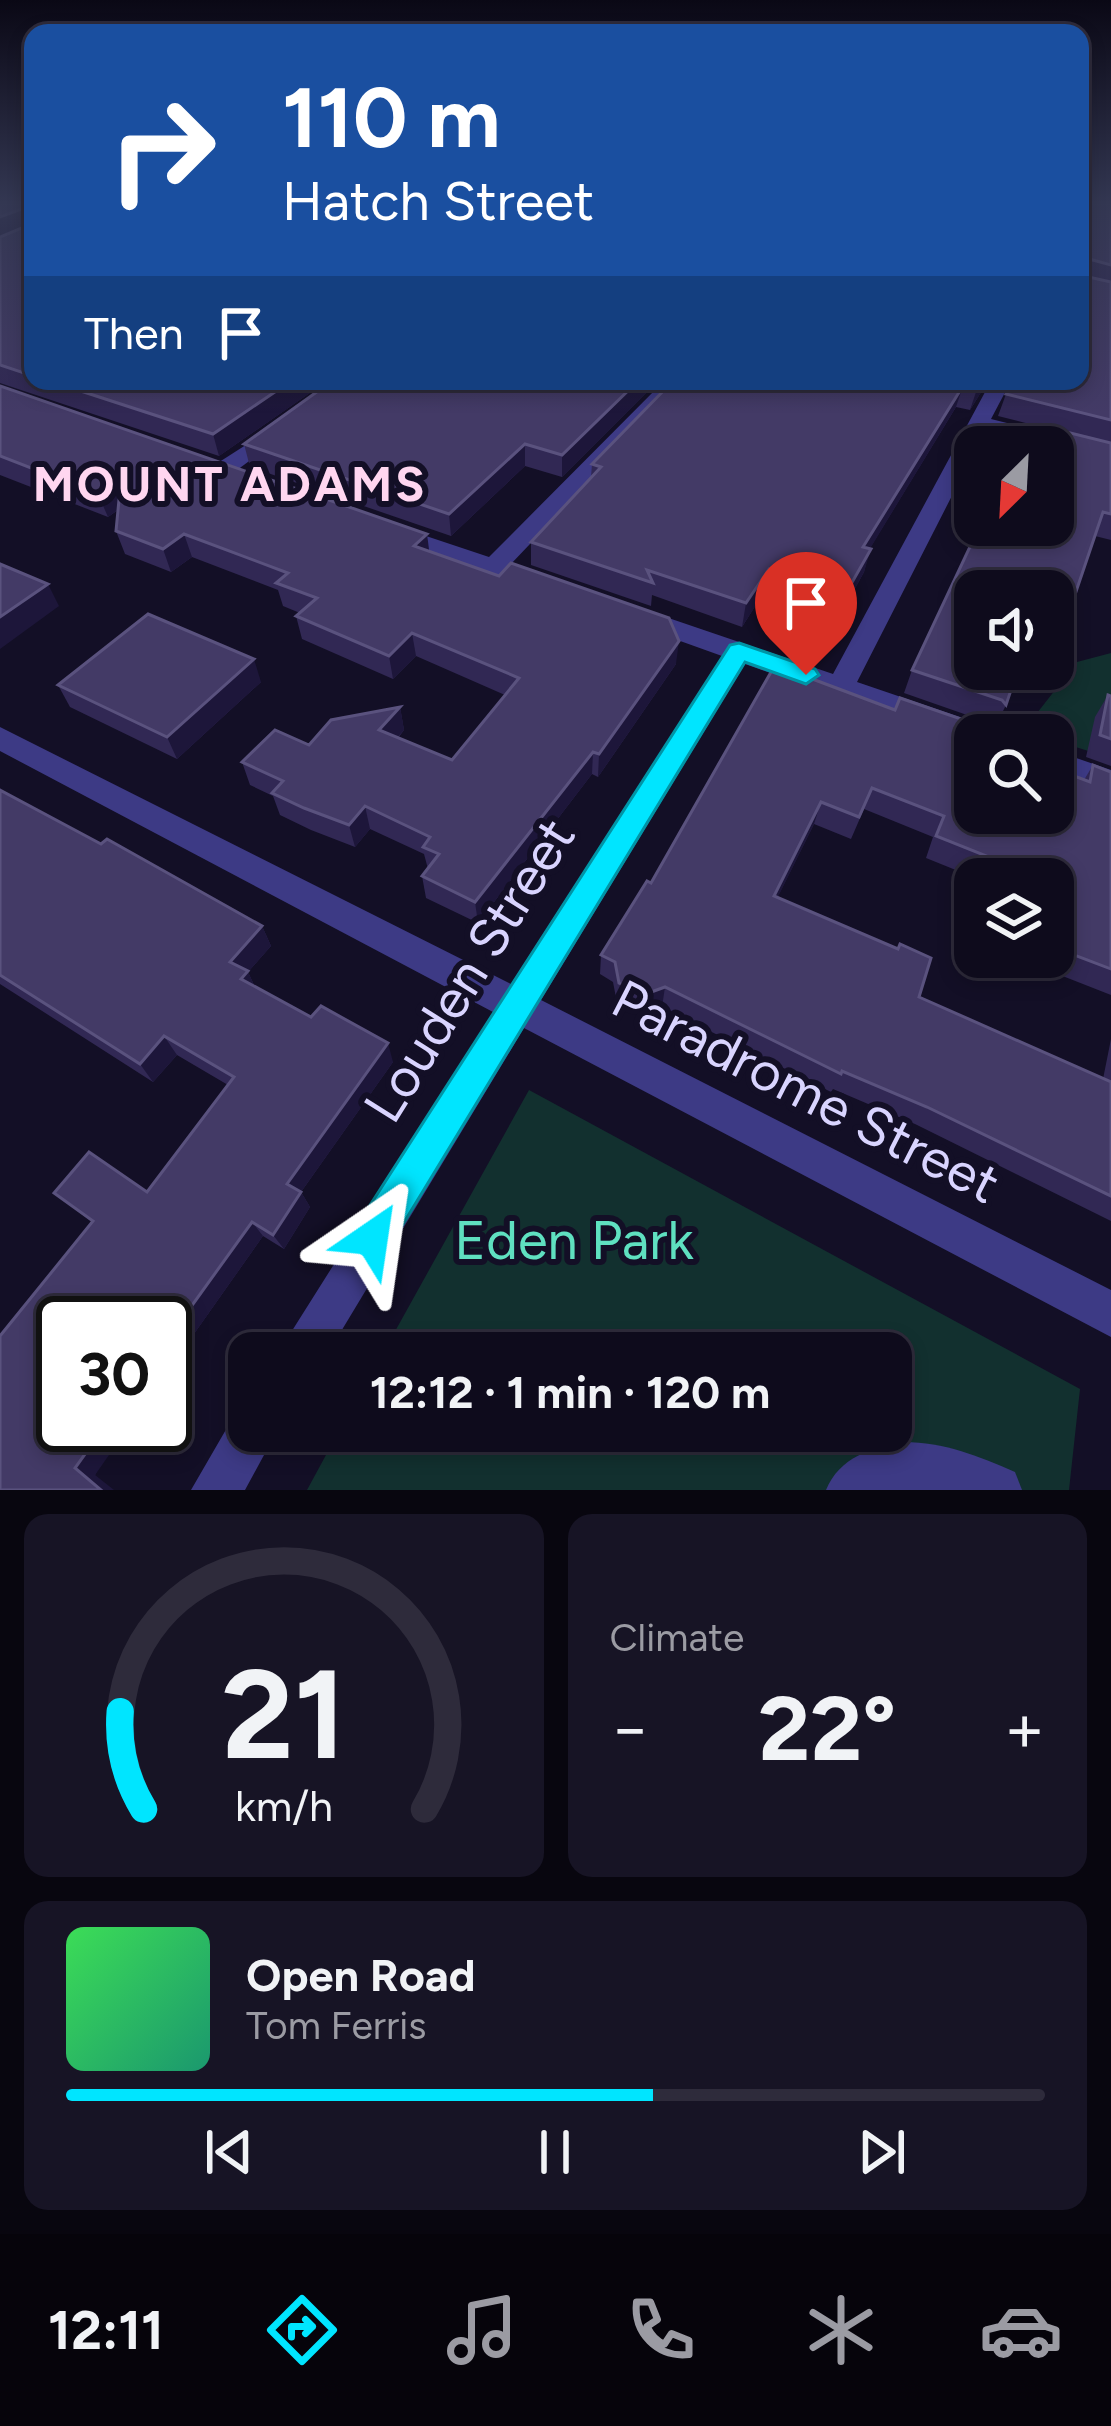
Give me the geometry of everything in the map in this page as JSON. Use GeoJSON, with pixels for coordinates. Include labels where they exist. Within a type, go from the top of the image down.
{"type":"FeatureCollection","features":[{"type":"Feature","properties":{"kind":"street"},"geometry":{"type":"LineString","coordinates":[[494,568],[666,390]]}},
{"type":"Feature","properties":{"kind":"street"},"geometry":{"type":"LineString","coordinates":[[840,687],[996,390]]}},
{"type":"Feature","properties":{"kind":"street"},"geometry":{"type":"LineString","coordinates":[[221,471],[292,421]]}},
{"type":"Feature","properties":{"kind":"street"},"geometry":{"type":"LineString","coordinates":[[980,423],[1111,456]]}},
{"type":"Feature","properties":{"kind":"street"},"geometry":{"type":"LineString","coordinates":[[368,523],[560,591]]}},
{"type":"Feature","properties":{"kind":"street"},"geometry":{"type":"LineString","coordinates":[[605,606],[954,727]]}},
{"type":"Feature","properties":{"kind":"street","name":"Louden Street"},"geometry":{"type":"LineString","coordinates":[[314,1332],[739,651]]}},
{"type":"Feature","properties":{"kind":"street","name":"Paradrome Street"},"geometry":{"type":"LineString","coordinates":[[0,738],[1111,1314]]}},
{"type":"Feature","properties":{"kind":"street"},"geometry":{"type":"LineString","coordinates":[[1074,769],[1111,782]]}},
{"type":"Feature","properties":{"kind":"street"},"geometry":{"type":"LineString","coordinates":[[216,1490],[239,1452]]}},
{"type":"Feature","properties":{"kind":"street"},"geometry":{"type":"LineString","coordinates":[[851,1490],[881,1472],[921,1466],[970,1477],[997,1490]]}},
{"type":"Feature","properties":{"kind":"green space"},"geometry":{"type":"Polygon","coordinates":[[[1111,653],[1111,758],[1074,747],[1074,714],[1036,714],[1055,690],[1074,690],[1077,662],[1111,653]]]}},
{"type":"Feature","properties":{"kind":"green space","name":"Eden Park"},"geometry":{"type":"Polygon","coordinates":[[[529,1090],[1080,1389],[1069,1490],[307,1490],[328,1452],[912,1452],[912,1332],[395,1332],[529,1090]]]}},
{"type":"Feature","properties":{"kind":"building"},"geometry":{"type":"Polygon","coordinates":[[[0,274],[24,274],[24,373],[0,365],[0,274]]]}},
{"type":"Feature","properties":{"kind":"building"},"geometry":{"type":"Polygon","coordinates":[[[1089,277],[1111,282],[1111,420],[1006,394],[1008,390],[1089,390],[1089,277]]]}},
{"type":"Feature","properties":{"kind":"building"},"geometry":{"type":"Polygon","coordinates":[[[0,386],[427,534],[414,546],[499,576],[511,563],[669,618],[679,641],[599,754],[593,752],[475,902],[422,876],[439,854],[423,847],[430,837],[365,806],[349,825],[304,808],[272,793],[283,781],[242,762],[275,730],[309,745],[331,720],[400,707],[379,730],[452,760],[519,678],[412,633],[389,656],[296,616],[317,598],[276,583],[288,573],[184,534],[163,549],[116,531],[121,479],[98,494],[0,456],[0,386]]]}},
{"type":"Feature","properties":{"kind":"building"},"geometry":{"type":"Polygon","coordinates":[[[78,390],[278,390],[213,434],[78,390]]]}},
{"type":"Feature","properties":{"kind":"building"},"geometry":{"type":"Polygon","coordinates":[[[319,390],[629,390],[562,455],[525,444],[449,514],[244,444],[319,390]]]}},
{"type":"Feature","properties":{"kind":"building"},"geometry":{"type":"Polygon","coordinates":[[[664,390],[961,390],[863,547],[871,549],[846,593],[769,569],[746,603],[647,570],[653,583],[531,542],[601,467],[592,464],[664,390]]]}},
{"type":"Feature","properties":{"kind":"building"},"geometry":{"type":"Polygon","coordinates":[[[1074,434],[1111,443],[1111,514],[1103,512],[1074,598],[1074,570],[959,570],[970,546],[1074,546],[1074,434]]]}},
{"type":"Feature","properties":{"kind":"building"},"geometry":{"type":"Polygon","coordinates":[[[0,564],[48,584],[0,617],[0,564]]]}},
{"type":"Feature","properties":{"kind":"building"},"geometry":{"type":"Polygon","coordinates":[[[954,581],[954,684],[912,670],[954,581]]]}},
{"type":"Feature","properties":{"kind":"building"},"geometry":{"type":"Polygon","coordinates":[[[148,614],[254,659],[167,737],[58,685],[148,614]]]}},
{"type":"Feature","properties":{"kind":"building"},"geometry":{"type":"Polygon","coordinates":[[[775,665],[895,710],[900,698],[954,717],[954,834],[1074,834],[1074,776],[1090,782],[1093,765],[1111,772],[1111,969],[1074,955],[1074,858],[991,858],[936,836],[944,816],[872,788],[859,817],[821,802],[774,896],[898,949],[900,944],[931,958],[919,997],[1111,1082],[1111,1196],[927,1107],[841,1074],[665,987],[643,995],[619,983],[615,962],[601,955],[647,881],[651,883],[775,665]]]}},
{"type":"Feature","properties":{"kind":"building"},"geometry":{"type":"Polygon","coordinates":[[[972,690],[1011,690],[1006,705],[972,690]]]}},
{"type":"Feature","properties":{"kind":"building"},"geometry":{"type":"Polygon","coordinates":[[[1111,696],[1111,739],[1100,735],[1111,696]]]}},
{"type":"Feature","properties":{"kind":"building"},"geometry":{"type":"Polygon","coordinates":[[[0,790],[101,844],[107,839],[262,926],[230,962],[248,971],[241,979],[311,1017],[321,1006],[388,1043],[287,1184],[301,1192],[273,1235],[252,1222],[192,1305],[192,1296],[36,1296],[36,1452],[87,1452],[75,1468],[101,1490],[0,1490],[0,1336],[93,1221],[54,1193],[89,1152],[147,1192],[234,1077],[164,1036],[140,1064],[0,975],[0,790]]]}},
{"type":"Feature","properties":{"kind":"district","name":"MOUNT ADAMS"},"geometry":{"type":"Point","coordinates":[230,484]}},
{"type":"Feature","properties":{"kind":"route"},"geometry":{"type":"LineString","coordinates":[[372,1238],[739,651],[806,675]]}}]}
